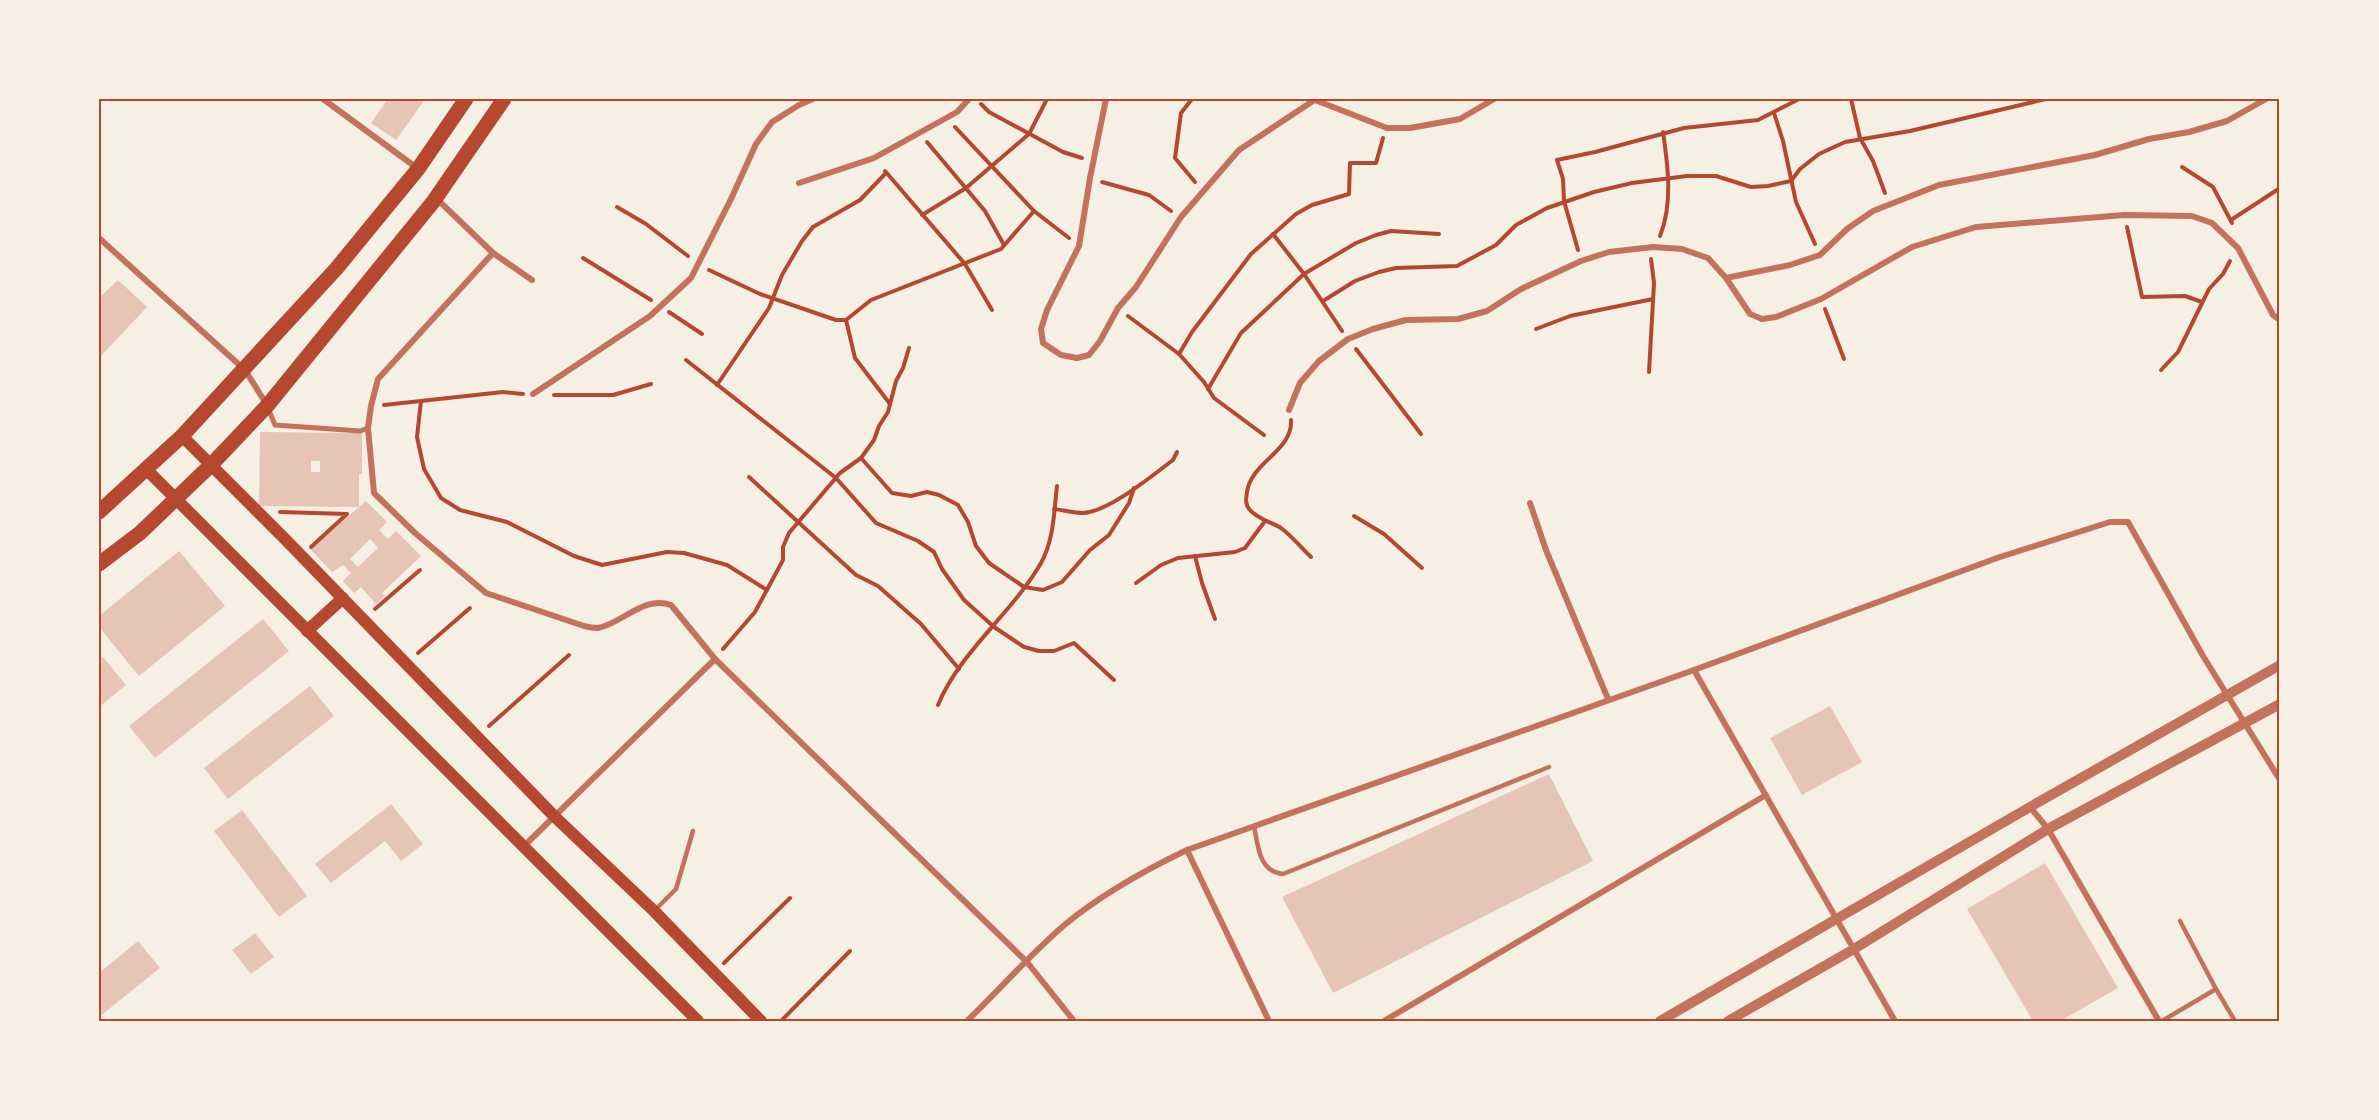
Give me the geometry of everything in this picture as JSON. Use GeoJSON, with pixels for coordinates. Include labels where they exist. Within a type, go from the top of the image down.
{"type":"FeatureCollection","features":[{"type":"Feature","properties":{"kind":"main road"},"geometry":{"type":"LineString","coordinates":[[99,512],[182,436],[336,269],[418,169],[466,99]]}},
{"type":"Feature","properties":{"kind":"main road"},"geometry":{"type":"LineString","coordinates":[[99,564],[140,533],[211,465],[267,406],[436,198],[504,99]]}},
{"type":"Feature","properties":{"kind":"main road"},"geometry":{"type":"LineString","coordinates":[[182,436],[554,816],[654,911],[761,1021]]}},
{"type":"Feature","properties":{"kind":"main road"},"geometry":{"type":"LineString","coordinates":[[146,469],[522,848],[698,1021]]}},
{"type":"Feature","properties":{"kind":"main road"},"geometry":{"type":"LineString","coordinates":[[307,631],[343,598]]}},
{"type":"Feature","properties":{"kind":"street"},"geometry":{"type":"LineString","coordinates":[[323,99],[418,169]]}},
{"type":"Feature","properties":{"kind":"street"},"geometry":{"type":"LineString","coordinates":[[533,394],[650,316],[691,278],[756,144],[772,122],[813,99]]}},
{"type":"Feature","properties":{"kind":"street"},"geometry":{"type":"LineString","coordinates":[[799,183],[874,158],[957,112],[969,99]]}},
{"type":"Feature","properties":{"kind":"street"},"geometry":{"type":"LineString","coordinates":[[1106,99],[1079,246],[1047,310],[1041,329],[1043,343],[1061,355],[1077,358],[1089,355],[1100,342],[1118,308],[1142,278],[1181,218],[1239,150],[1316,99],[1386,128],[1410,128],[1460,119],[1494,99]]}},
{"type":"Feature","properties":{"kind":"street"},"geometry":{"type":"LineString","coordinates":[[1726,278],[1790,265],[1821,255],[1846,229],[1873,211],[1939,185],[2095,155],[2189,132],[2227,121],[2266,99]]}},
{"type":"Feature","properties":{"kind":"street"},"geometry":{"type":"LineString","coordinates":[[436,198],[493,253],[531,280]]}},
{"type":"Feature","properties":{"kind":"street"},"geometry":{"type":"LineString","coordinates":[[1289,410],[1300,383],[1306,375],[1319,361],[1348,339],[1406,320],[1458,319],[1487,311],[1531,284],[1581,261],[1609,252],[1653,247],[1682,249],[1708,258],[1726,278],[1750,314],[1762,319],[1776,317],[1821,299],[1912,247],[1941,236],[1976,227],[2124,215],[2192,216],[2212,222],[2238,248],[2273,315],[2280,320]]}},
{"type":"Feature","properties":{"kind":"street"},"geometry":{"type":"LineString","coordinates":[[99,237],[245,370],[275,424],[360,431],[368,428]]}},
{"type":"Feature","properties":{"kind":"street"},"geometry":{"type":"LineString","coordinates":[[493,253],[378,379],[368,428],[374,493],[415,533],[486,593],[584,626],[598,628],[652,603],[663,602],[671,605],[715,659],[1027,962],[1074,1021]]}},
{"type":"Feature","properties":{"kind":"street"},"geometry":{"type":"LineString","coordinates":[[1530,504],[1546,550],[1608,699]]}},
{"type":"Feature","properties":{"kind":"street"},"geometry":{"type":"LineString","coordinates":[[967,1021],[1062,927],[1098,899],[1145,870],[1187,850],[1694,670],[1997,558],[2110,522],[2128,522],[2280,780]]}},
{"type":"Feature","properties":{"kind":"street"},"geometry":{"type":"LineString","coordinates":[[522,848],[715,659]]}},
{"type":"Feature","properties":{"kind":"street"},"geometry":{"type":"LineString","coordinates":[[1660,1021],[2280,665]]}},
{"type":"Feature","properties":{"kind":"street"},"geometry":{"type":"LineString","coordinates":[[1694,670],[1895,1021]]}},
{"type":"Feature","properties":{"kind":"street"},"geometry":{"type":"LineString","coordinates":[[1728,1021],[1854,949],[2048,829],[2280,704]]}},
{"type":"Feature","properties":{"kind":"street"},"geometry":{"type":"LineString","coordinates":[[1384,1021],[1766,795]]}},
{"type":"Feature","properties":{"kind":"street"},"geometry":{"type":"LineString","coordinates":[[2030,807],[2048,829],[2161,1021]]}},
{"type":"Feature","properties":{"kind":"street"},"geometry":{"type":"LineString","coordinates":[[1187,850],[1269,1021]]}},
{"type":"Feature","properties":{"kind":"lane"},"geometry":{"type":"LineString","coordinates":[[1254,826],[1258,849],[1266,867],[1274,873],[1283,874],[1549,766]]}},
{"type":"Feature","properties":{"kind":"lane"},"geometry":{"type":"LineString","coordinates":[[654,911],[676,889],[693,831]]}},
{"type":"Feature","properties":{"kind":"lane"},"geometry":{"type":"LineString","coordinates":[[2180,921],[2235,1021]]}},
{"type":"Feature","properties":{"kind":"lane"},"geometry":{"type":"LineString","coordinates":[[2161,1021],[2216,989]]}},
{"type":"Feature","properties":{"kind":"path"},"geometry":{"type":"LineString","coordinates":[[976,99],[989,112],[1029,134],[1063,152],[1093,161]]}},
{"type":"Feature","properties":{"kind":"path"},"geometry":{"type":"LineString","coordinates":[[922,215],[966,188],[1029,134],[1047,99]]}},
{"type":"Feature","properties":{"kind":"path"},"geometry":{"type":"LineString","coordinates":[[1192,99],[1181,113],[1175,158],[1204,191]]}},
{"type":"Feature","properties":{"kind":"path"},"geometry":{"type":"LineString","coordinates":[[1581,261],[1564,201],[1563,179],[1557,160],[1684,128],[1758,120],[1799,99]]}},
{"type":"Feature","properties":{"kind":"path"},"geometry":{"type":"LineString","coordinates":[[1851,99],[1860,138],[1873,161],[1890,205]]}},
{"type":"Feature","properties":{"kind":"path"},"geometry":{"type":"LineString","coordinates":[[1323,302],[1356,281],[1380,272],[1413,267],[1457,266],[1496,244],[1516,225],[1564,201],[1632,183],[1668,178],[1716,176],[1751,187],[1768,186],[1791,181],[1800,169],[1819,154],[1845,142],[1910,131],[2046,99]]}},
{"type":"Feature","properties":{"kind":"path"},"geometry":{"type":"LineString","coordinates":[[1774,113],[1784,141],[1796,202],[1821,255]]}},
{"type":"Feature","properties":{"kind":"path"},"geometry":{"type":"LineString","coordinates":[[946,117],[1034,211],[1079,246]]}},
{"type":"Feature","properties":{"kind":"path"},"geometry":{"type":"LineString","coordinates":[[1179,354],[1192,332],[1251,254],[1296,214],[1312,205],[1349,194],[1350,163],[1376,163],[1386,128]]}},
{"type":"Feature","properties":{"kind":"path"},"geometry":{"type":"LineString","coordinates":[[919,132],[985,211],[1004,244]]}},
{"type":"Feature","properties":{"kind":"path"},"geometry":{"type":"LineString","coordinates":[[874,158],[965,264],[992,310]]}},
{"type":"Feature","properties":{"kind":"path"},"geometry":{"type":"LineString","coordinates":[[2161,370],[2178,352],[2209,289],[2223,274],[2238,248],[2231,220],[2213,187],[2182,167]]}},
{"type":"Feature","properties":{"kind":"path"},"geometry":{"type":"LineString","coordinates":[[717,384],[769,308],[771,298],[802,241],[813,227],[860,200],[886,173]]}},
{"type":"Feature","properties":{"kind":"path"},"geometry":{"type":"LineString","coordinates":[[1090,178],[1149,195],[1181,218]]}},
{"type":"Feature","properties":{"kind":"path"},"geometry":{"type":"LineString","coordinates":[[2231,220],[2280,188]]}},
{"type":"Feature","properties":{"kind":"path"},"geometry":{"type":"LineString","coordinates":[[617,207],[646,224],[697,264],[737,285],[836,320],[846,320],[872,300],[1000,249],[1034,211]]}},
{"type":"Feature","properties":{"kind":"path"},"geometry":{"type":"LineString","coordinates":[[2124,215],[2142,297],[2186,296],[2202,302]]}},
{"type":"Feature","properties":{"kind":"path"},"geometry":{"type":"LineString","coordinates":[[1208,389],[1241,333],[1304,274],[1356,243],[1376,235],[1391,231],[1439,234]]}},
{"type":"Feature","properties":{"kind":"path"},"geometry":{"type":"LineString","coordinates":[[583,258],[702,334]]}},
{"type":"Feature","properties":{"kind":"path"},"geometry":{"type":"LineString","coordinates":[[1536,329],[1570,316],[1653,299]]}},
{"type":"Feature","properties":{"kind":"path"},"geometry":{"type":"LineString","coordinates":[[1821,299],[1844,359]]}},
{"type":"Feature","properties":{"kind":"path"},"geometry":{"type":"LineString","coordinates":[[1118,308],[1179,354],[1214,398],[1264,435]]}},
{"type":"Feature","properties":{"kind":"path"},"geometry":{"type":"LineString","coordinates":[[846,320],[855,358],[890,404]]}},
{"type":"Feature","properties":{"kind":"path"},"geometry":{"type":"LineString","coordinates":[[715,659],[755,612],[783,560],[783,547],[789,533],[836,478],[861,458],[874,440],[888,412],[896,381],[909,348]]}},
{"type":"Feature","properties":{"kind":"path"},"geometry":{"type":"LineString","coordinates":[[686,360],[836,478],[876,523],[918,541],[934,552],[942,569],[964,600],[994,627],[1024,647],[1039,651],[1054,651],[1074,643],[1114,680]]}},
{"type":"Feature","properties":{"kind":"path"},"geometry":{"type":"LineString","coordinates":[[371,406],[504,392],[613,395],[651,384]]}},
{"type":"Feature","properties":{"kind":"path"},"geometry":{"type":"LineString","coordinates":[[422,401],[417,437],[424,469],[441,498],[460,510],[507,522],[574,556],[602,564],[667,552],[690,554],[727,564],[767,590]]}},
{"type":"Feature","properties":{"kind":"path"},"geometry":{"type":"LineString","coordinates":[[1289,410],[1292,422],[1290,432],[1286,440],[1257,468],[1248,483],[1245,501],[1250,511],[1281,529],[1311,557]]}},
{"type":"Feature","properties":{"kind":"path"},"geometry":{"type":"LineString","coordinates":[[1054,509],[1082,513],[1097,510],[1134,488],[1173,460],[1177,452]]}},
{"type":"Feature","properties":{"kind":"path"},"geometry":{"type":"LineString","coordinates":[[861,458],[892,493],[911,496],[927,492],[939,495],[958,505],[968,522],[976,546],[989,563],[1024,587],[1043,590],[1062,582],[1118,523],[1134,488]]}},
{"type":"Feature","properties":{"kind":"path"},"geometry":{"type":"LineString","coordinates":[[749,477],[856,575],[878,586],[921,624],[958,669]]}},
{"type":"Feature","properties":{"kind":"path"},"geometry":{"type":"LineString","coordinates":[[939,705],[944,690],[958,669],[994,627],[1042,562],[1050,542],[1057,486]]}},
{"type":"Feature","properties":{"kind":"path"},"geometry":{"type":"LineString","coordinates":[[270,512],[347,514],[310,549]]}},
{"type":"Feature","properties":{"kind":"path"},"geometry":{"type":"LineString","coordinates":[[1354,516],[1384,534],[1422,568]]}},
{"type":"Feature","properties":{"kind":"path"},"geometry":{"type":"LineString","coordinates":[[1136,583],[1161,565],[1178,558],[1235,552],[1245,548],[1265,521]]}},
{"type":"Feature","properties":{"kind":"path"},"geometry":{"type":"LineString","coordinates":[[1195,556],[1215,619]]}},
{"type":"Feature","properties":{"kind":"path"},"geometry":{"type":"LineString","coordinates":[[374,610],[420,570]]}},
{"type":"Feature","properties":{"kind":"path"},"geometry":{"type":"LineString","coordinates":[[416,655],[470,608]]}},
{"type":"Feature","properties":{"kind":"path"},"geometry":{"type":"LineString","coordinates":[[486,729],[568,655]]}},
{"type":"Feature","properties":{"kind":"path"},"geometry":{"type":"LineString","coordinates":[[713,974],[790,898]]}},
{"type":"Feature","properties":{"kind":"path"},"geometry":{"type":"LineString","coordinates":[[781,1021],[850,951]]}},
{"type":"Feature","properties":{"kind":"building"},"geometry":{"type":"Polygon","coordinates":[[[388,99],[418,99],[423,102],[396,140],[371,123],[388,99]]]}},
{"type":"Feature","properties":{"kind":"building"},"geometry":{"type":"Polygon","coordinates":[[[118,280],[147,307],[99,358],[99,298],[118,280]]]}},
{"type":"Feature","properties":{"kind":"building"},"geometry":{"type":"Polygon","coordinates":[[[260,432],[362,433],[359,507],[259,506],[260,432]],[[311,461],[311,472],[320,472],[320,461],[311,461]]]}},
{"type":"Feature","properties":{"kind":"building"},"geometry":{"type":"Polygon","coordinates":[[[366,501],[387,522],[379,530],[388,539],[396,531],[421,556],[382,593],[385,596],[376,604],[361,587],[354,593],[343,581],[351,573],[343,565],[332,572],[310,549],[366,501]],[[370,539],[350,559],[358,567],[378,548],[370,539]]]}},
{"type":"Feature","properties":{"kind":"building"},"geometry":{"type":"Polygon","coordinates":[[[179,551],[225,606],[139,676],[99,627],[99,616],[179,551]]]}},
{"type":"Feature","properties":{"kind":"building"},"geometry":{"type":"Polygon","coordinates":[[[263,619],[289,651],[155,758],[129,726],[263,619]]]}},
{"type":"Feature","properties":{"kind":"building"},"geometry":{"type":"Polygon","coordinates":[[[103,657],[126,685],[99,707],[99,660],[103,657]]]}},
{"type":"Feature","properties":{"kind":"building"},"geometry":{"type":"Polygon","coordinates":[[[310,686],[334,716],[228,799],[204,768],[310,686]]]}},
{"type":"Feature","properties":{"kind":"building"},"geometry":{"type":"Polygon","coordinates":[[[1830,706],[1862,762],[1802,795],[1770,738],[1830,706]]]}},
{"type":"Feature","properties":{"kind":"building"},"geometry":{"type":"Polygon","coordinates":[[[1549,774],[1593,861],[1333,993],[1282,897],[1549,774]]]}},
{"type":"Feature","properties":{"kind":"building"},"geometry":{"type":"Polygon","coordinates":[[[391,804],[423,844],[401,861],[385,841],[331,883],[315,864],[391,804]]]}},
{"type":"Feature","properties":{"kind":"building"},"geometry":{"type":"Polygon","coordinates":[[[242,810],[307,896],[279,917],[214,831],[242,810]]]}},
{"type":"Feature","properties":{"kind":"building"},"geometry":{"type":"Polygon","coordinates":[[[2045,863],[2118,988],[2060,1021],[2033,1021],[1967,909],[2045,863]]]}},
{"type":"Feature","properties":{"kind":"building"},"geometry":{"type":"Polygon","coordinates":[[[255,933],[274,957],[251,974],[232,950],[255,933]]]}},
{"type":"Feature","properties":{"kind":"building"},"geometry":{"type":"Polygon","coordinates":[[[138,941],[160,968],[99,1017],[99,973],[138,941]]]}}]}
